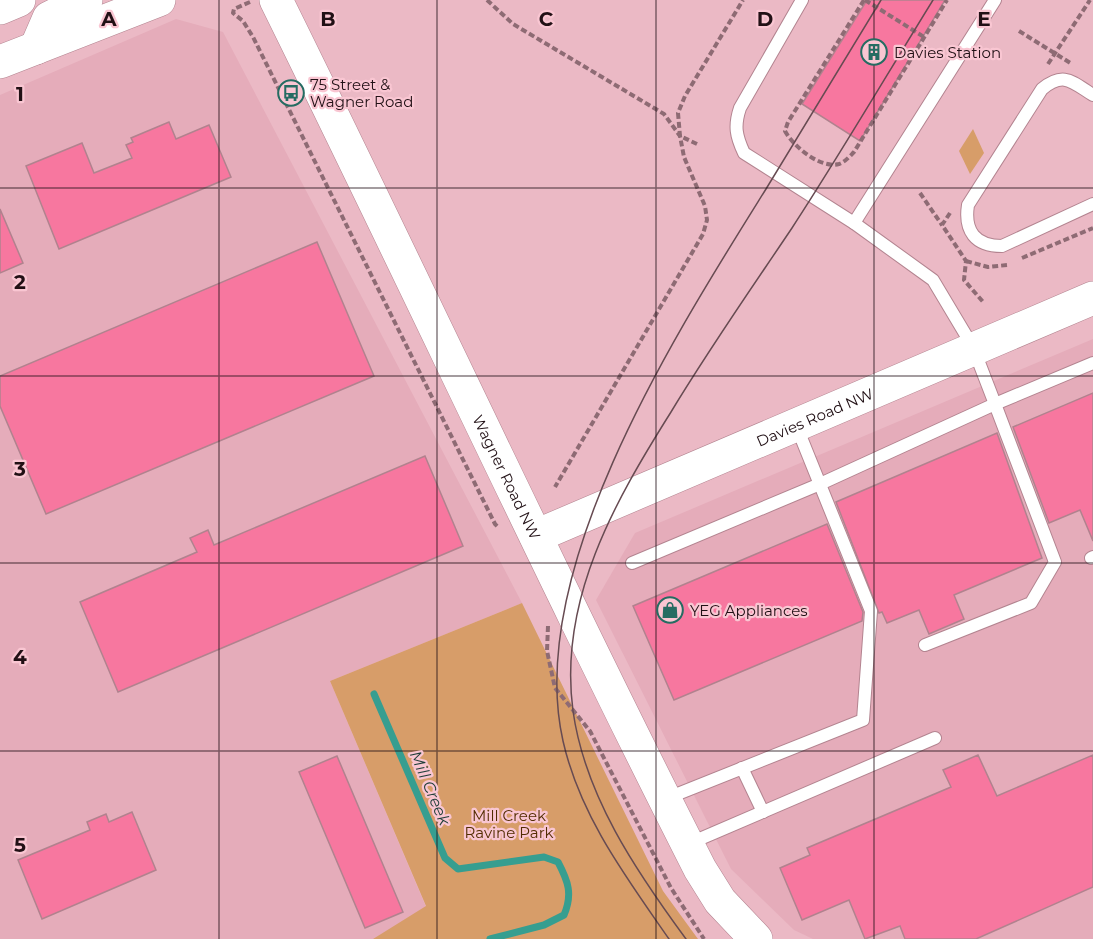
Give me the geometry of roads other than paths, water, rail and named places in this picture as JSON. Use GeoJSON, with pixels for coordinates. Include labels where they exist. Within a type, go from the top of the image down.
{"type":"FeatureCollection","features":[{"type":"Feature","properties":{"kind":"street"},"geometry":{"type":"LineString","coordinates":[[0,8],[20,0]]}},
{"type":"Feature","properties":{"kind":"street"},"geometry":{"type":"LineString","coordinates":[[36,48],[49,18],[86,0]]}},
{"type":"Feature","properties":{"kind":"street"},"geometry":{"type":"LineString","coordinates":[[0,62],[159,0]]}},
{"type":"Feature","properties":{"kind":"street","name":"Wagner Road NW"},"geometry":{"type":"LineString","coordinates":[[276,0],[687,844],[720,901],[756,939]]}},
{"type":"Feature","properties":{"kind":"street","name":"Davies Road NW"},"geometry":{"type":"LineString","coordinates":[[536,536],[1093,298]]}},
{"type":"Feature","properties":{"kind":"lane"},"geometry":{"type":"LineString","coordinates":[[802,0],[740,108],[736,121],[736,136],[744,153],[854,223],[933,280],[973,348],[1054,562],[1031,603],[925,645]]}},
{"type":"Feature","properties":{"kind":"lane"},"geometry":{"type":"LineString","coordinates":[[854,223],[995,0]]}},
{"type":"Feature","properties":{"kind":"lane"},"geometry":{"type":"LineString","coordinates":[[1093,95],[1067,79],[1053,80],[1042,89],[968,204],[965,221],[973,236],[986,246],[1002,246],[1093,204]]}},
{"type":"Feature","properties":{"kind":"lane"},"geometry":{"type":"LineString","coordinates":[[632,563],[820,484],[995,404],[1093,363]]}},
{"type":"Feature","properties":{"kind":"lane"},"geometry":{"type":"LineString","coordinates":[[664,799],[863,720],[871,611],[795,424]]}},
{"type":"Feature","properties":{"kind":"lane"},"geometry":{"type":"LineString","coordinates":[[687,844],[935,738]]}},
{"type":"Feature","properties":{"kind":"lane"},"geometry":{"type":"LineString","coordinates":[[742,768],[763,812]]}},
{"type":"Feature","properties":{"kind":"waterway","name":"Mill Creek"},"geometry":{"type":"LineString","coordinates":[[374,694],[445,858],[458,869],[544,857],[558,862],[567,882],[569,894],[564,915],[544,925],[490,939]]}},
{"type":"Feature","properties":{"kind":"tram line"},"geometry":{"type":"LineString","coordinates":[[669,939],[606,845],[581,795],[571,768],[563,741],[557,674],[566,602],[587,528],[617,453],[653,380],[692,311],[881,0]]}},
{"type":"Feature","properties":{"kind":"tram line"},"geometry":{"type":"LineString","coordinates":[[686,939],[649,887],[615,831],[601,803],[579,742],[573,711],[571,670],[574,630],[583,591],[595,553],[611,516],[650,446],[715,342],[810,200],[933,0]]}},
{"type":"Feature","properties":{"kind":"place","name":"Davies Station"},"geometry":{"type":"Point","coordinates":[874,52]}},
{"type":"Feature","properties":{"kind":"place","name":"75 Street & Wagner Road"},"geometry":{"type":"Point","coordinates":[291,93]}},
{"type":"Feature","properties":{"kind":"place","name":"YEG Appliances"},"geometry":{"type":"Point","coordinates":[670,610]}},
{"type":"Feature","properties":{"kind":"park label","name":"Mill Creek Ravine Park"},"geometry":{"type":"Point","coordinates":[509,824]}}]}
